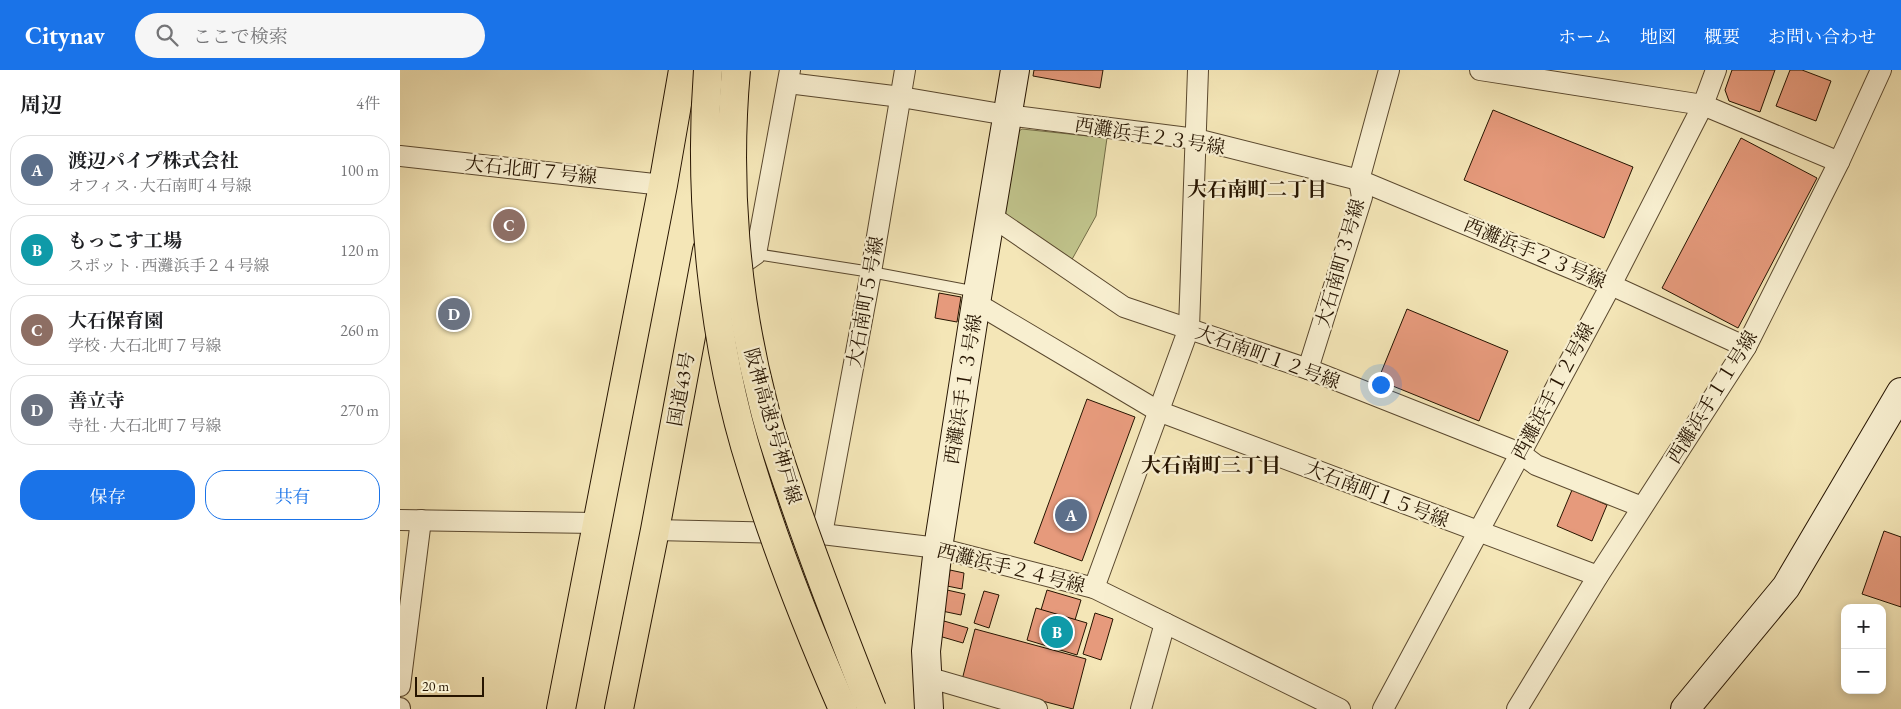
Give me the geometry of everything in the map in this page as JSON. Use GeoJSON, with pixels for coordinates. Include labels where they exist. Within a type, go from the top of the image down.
{"type":"FeatureCollection","features":[{"type":"Feature","properties":{"kind":"highway"},"geometry":{"type":"LineString","coordinates":[[561,709],[663,185],[683,70]]}},
{"type":"Feature","properties":{"kind":"highway","name":"阪神高速3号神戸線"},"geometry":{"type":"LineString","coordinates":[[708,70],[705,102],[705,179],[710,251],[717,308],[732,394],[751,468],[781,555],[809,629],[843,709]]}},
{"type":"Feature","properties":{"kind":"highway","name":"阪神高速3号神戸線"},"geometry":{"type":"LineString","coordinates":[[736,70],[732,175],[737,253],[752,357],[766,414],[811,555],[872,709]]}},
{"type":"Feature","properties":{"kind":"highway","name":"国道43号"},"geometry":{"type":"LineString","coordinates":[[619,709],[743,70]]}},
{"type":"Feature","properties":{"kind":"street","name":"大石南町５号線"},"geometry":{"type":"LineString","coordinates":[[822,534],[905,70]]}},
{"type":"Feature","properties":{"kind":"street","name":"西灘浜手１３号線"},"geometry":{"type":"LineString","coordinates":[[929,709],[926,651],[938,548],[1015,70]]}},
{"type":"Feature","properties":{"kind":"street"},"geometry":{"type":"LineString","coordinates":[[1094,588],[1189,328],[1198,70]]}},
{"type":"Feature","properties":{"kind":"street","name":"大石南町３号線"},"geometry":{"type":"LineString","coordinates":[[1308,369],[1362,197],[1359,180],[1389,70]]}},
{"type":"Feature","properties":{"kind":"street"},"geometry":{"type":"LineString","coordinates":[[1480,70],[1704,106],[1839,162]]}},
{"type":"Feature","properties":{"kind":"street","name":"西灘浜手１２号線"},"geometry":{"type":"LineString","coordinates":[[1383,709],[1611,285],[1704,106],[1716,70]]}},
{"type":"Feature","properties":{"kind":"street","name":"西灘浜手１１号線"},"geometry":{"type":"LineString","coordinates":[[1517,709],[1598,576],[1746,347],[1839,162],[1881,70]]}},
{"type":"Feature","properties":{"kind":"street"},"geometry":{"type":"LineString","coordinates":[[698,295],[756,254],[789,76]]}},
{"type":"Feature","properties":{"kind":"street","name":"西灘浜手２３号線"},"geometry":{"type":"LineString","coordinates":[[789,76],[1007,115],[1196,139],[1359,180],[1611,285],[1746,347]]}},
{"type":"Feature","properties":{"kind":"street","name":"大石北町７号線"},"geometry":{"type":"LineString","coordinates":[[400,156],[663,185]]}},
{"type":"Feature","properties":{"kind":"street","name":"大石南町１２号線"},"geometry":{"type":"LineString","coordinates":[[991,216],[1124,307],[1308,369],[1520,453],[1536,465],[1642,507]]}},
{"type":"Feature","properties":{"kind":"street","name":"大石南町１５号線"},"geometry":{"type":"LineString","coordinates":[[977,298],[1158,412],[1598,576]]}},
{"type":"Feature","properties":{"kind":"street"},"geometry":{"type":"LineString","coordinates":[[1685,709],[1786,588],[1901,392]]}},
{"type":"Feature","properties":{"kind":"street"},"geometry":{"type":"LineString","coordinates":[[400,520],[596,523]]}},
{"type":"Feature","properties":{"kind":"street"},"geometry":{"type":"LineString","coordinates":[[400,686],[421,520]]}},
{"type":"Feature","properties":{"kind":"street","name":"西灘浜手２４号線"},"geometry":{"type":"LineString","coordinates":[[655,530],[822,534],[938,548],[1094,588],[1340,709]]}},
{"type":"Feature","properties":{"kind":"street"},"geometry":{"type":"LineString","coordinates":[[1141,709],[1165,623]]}},
{"type":"Feature","properties":{"kind":"street"},"geometry":{"type":"LineString","coordinates":[[927,677],[1037,709]]}},
{"type":"Feature","properties":{"kind":"lane"},"geometry":{"type":"LineString","coordinates":[[756,254],[870,272],[977,298]]}},
{"type":"Feature","properties":{"kind":"green space"},"geometry":{"type":"Polygon","coordinates":[[[1022,129],[1107,138],[1096,216],[1070,263],[1000,213],[1012,136],[1022,129]]]}},
{"type":"Feature","properties":{"kind":"building"},"geometry":{"type":"Polygon","coordinates":[[[1034,70],[1103,70],[1100,88],[1033,76],[1034,70]]]}},
{"type":"Feature","properties":{"kind":"building"},"geometry":{"type":"Polygon","coordinates":[[[1732,70],[1775,70],[1760,112],[1729,101],[1725,90],[1732,70]]]}},
{"type":"Feature","properties":{"kind":"building"},"geometry":{"type":"Polygon","coordinates":[[[1790,70],[1802,70],[1831,81],[1816,121],[1776,106],[1790,70]]]}},
{"type":"Feature","properties":{"kind":"building"},"geometry":{"type":"Polygon","coordinates":[[[1493,110],[1633,167],[1604,238],[1464,180],[1493,110]]]}},
{"type":"Feature","properties":{"kind":"building"},"geometry":{"type":"Polygon","coordinates":[[[1741,138],[1817,178],[1738,328],[1662,288],[1741,138]]]}},
{"type":"Feature","properties":{"kind":"building"},"geometry":{"type":"Polygon","coordinates":[[[939,293],[961,297],[957,322],[935,318],[939,293]]]}},
{"type":"Feature","properties":{"kind":"building"},"geometry":{"type":"Polygon","coordinates":[[[1407,309],[1508,351],[1479,421],[1378,380],[1407,309]]]}},
{"type":"Feature","properties":{"kind":"building"},"geometry":{"type":"Polygon","coordinates":[[[1087,399],[1135,417],[1082,561],[1034,543],[1087,399]]]}},
{"type":"Feature","properties":{"kind":"building"},"geometry":{"type":"Polygon","coordinates":[[[1572,490],[1607,505],[1592,541],[1557,526],[1572,490]]]}},
{"type":"Feature","properties":{"kind":"building"},"geometry":{"type":"Polygon","coordinates":[[[1884,531],[1901,537],[1901,607],[1862,594],[1884,531]]]}},
{"type":"Feature","properties":{"kind":"building"},"geometry":{"type":"Polygon","coordinates":[[[950,570],[964,573],[962,589],[947,586],[950,570]]]}},
{"type":"Feature","properties":{"kind":"building"},"geometry":{"type":"Polygon","coordinates":[[[947,590],[965,594],[961,615],[942,611],[947,590]]]}},
{"type":"Feature","properties":{"kind":"building"},"geometry":{"type":"Polygon","coordinates":[[[1047,590],[1081,600],[1075,620],[1041,610],[1047,590]]]}},
{"type":"Feature","properties":{"kind":"building"},"geometry":{"type":"Polygon","coordinates":[[[984,591],[999,595],[989,628],[974,623],[984,591]]]}},
{"type":"Feature","properties":{"kind":"building"},"geometry":{"type":"Polygon","coordinates":[[[1036,608],[1087,623],[1077,655],[1027,640],[1036,608]]]}},
{"type":"Feature","properties":{"kind":"building"},"geometry":{"type":"Polygon","coordinates":[[[1095,613],[1113,619],[1101,660],[1083,654],[1095,613]]]}},
{"type":"Feature","properties":{"kind":"building"},"geometry":{"type":"Polygon","coordinates":[[[944,621],[968,628],[963,643],[939,636],[944,621]]]}},
{"type":"Feature","properties":{"kind":"building"},"geometry":{"type":"Polygon","coordinates":[[[975,629],[1086,659],[1073,709],[962,680],[975,629]]]}},
{"type":"Feature","properties":{"kind":"place","name":"大石保育園"},"geometry":{"type":"Point","coordinates":[509,225]}},
{"type":"Feature","properties":{"kind":"place","name":"善立寺"},"geometry":{"type":"Point","coordinates":[454,314]}},
{"type":"Feature","properties":{"kind":"place","name":"渡辺パイプ株式会社"},"geometry":{"type":"Point","coordinates":[1071,515]}},
{"type":"Feature","properties":{"kind":"place","name":"もっこす工場"},"geometry":{"type":"Point","coordinates":[1057,632]}},
{"type":"Feature","properties":{"kind":"district","name":"大石南町二丁目"},"geometry":{"type":"Point","coordinates":[1257,189]}},
{"type":"Feature","properties":{"kind":"district","name":"大石南町三丁目"},"geometry":{"type":"Point","coordinates":[1211,465]}}]}
